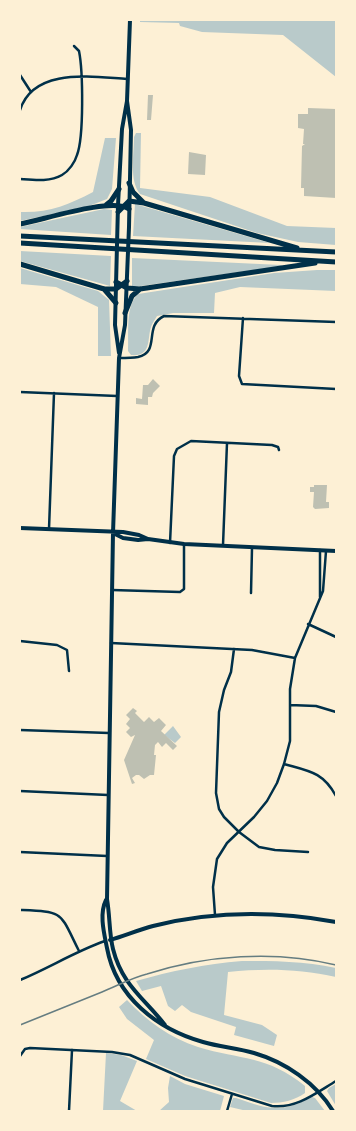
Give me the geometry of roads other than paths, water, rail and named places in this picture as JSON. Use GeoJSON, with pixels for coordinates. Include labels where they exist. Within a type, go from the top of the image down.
{"type":"FeatureCollection","features":[{"type":"Feature","properties":{"kind":"highway"},"geometry":{"type":"LineString","coordinates":[[130,183],[133,192],[144,203]]}},
{"type":"Feature","properties":{"kind":"highway"},"geometry":{"type":"LineString","coordinates":[[105,206],[111,201],[119,189]]}},
{"type":"Feature","properties":{"kind":"highway"},"geometry":{"type":"LineString","coordinates":[[20,224],[105,206],[121,205],[129,201],[144,203],[303,250]]}},
{"type":"Feature","properties":{"kind":"highway"},"geometry":{"type":"LineString","coordinates":[[121,205],[129,209]]}},
{"type":"Feature","properties":{"kind":"highway"},"geometry":{"type":"LineString","coordinates":[[118,212],[121,205]]}},
{"type":"Feature","properties":{"kind":"highway"},"geometry":{"type":"LineString","coordinates":[[20,236],[336,252]]}},
{"type":"Feature","properties":{"kind":"highway"},"geometry":{"type":"LineString","coordinates":[[20,243],[336,262]]}},
{"type":"Feature","properties":{"kind":"highway"},"geometry":{"type":"LineString","coordinates":[[20,264],[104,289],[124,287],[140,289],[325,262]]}},
{"type":"Feature","properties":{"kind":"highway"},"geometry":{"type":"LineString","coordinates":[[124,287],[127,281]]}},
{"type":"Feature","properties":{"kind":"highway"},"geometry":{"type":"LineString","coordinates":[[116,282],[124,287]]}},
{"type":"Feature","properties":{"kind":"highway"},"geometry":{"type":"LineString","coordinates":[[104,289],[116,302]]}},
{"type":"Feature","properties":{"kind":"highway"},"geometry":{"type":"LineString","coordinates":[[125,313],[132,296],[140,289]]}},
{"type":"Feature","properties":{"kind":"main road"},"geometry":{"type":"LineString","coordinates":[[127,281],[131,130],[127,101],[127,80],[130,20]]}},
{"type":"Feature","properties":{"kind":"main road"},"geometry":{"type":"LineString","coordinates":[[121,205],[119,189],[122,129],[127,101]]}},
{"type":"Feature","properties":{"kind":"main road"},"geometry":{"type":"LineString","coordinates":[[118,212],[115,325],[119,358]]}},
{"type":"Feature","properties":{"kind":"main road"},"geometry":{"type":"LineString","coordinates":[[124,287],[125,313],[119,358],[113,533],[107,900],[111,940],[118,964],[137,995],[165,1025]]}},
{"type":"Feature","properties":{"kind":"main road"},"geometry":{"type":"LineString","coordinates":[[20,528],[113,533],[123,532],[170,543],[336,551]]}},
{"type":"Feature","properties":{"kind":"main road"},"geometry":{"type":"LineString","coordinates":[[107,900],[103,910],[105,941],[112,967],[130,998],[156,1022],[202,1042],[253,1053],[272,1060],[298,1074],[318,1092],[333,1111]]}},
{"type":"Feature","properties":{"kind":"main road"},"geometry":{"type":"LineString","coordinates":[[105,941],[154,926],[215,916],[267,914],[306,917],[336,922]]}},
{"type":"Feature","properties":{"kind":"street"},"geometry":{"type":"LineString","coordinates":[[20,179],[53,179],[66,172],[75,159],[80,144],[82,77],[79,51],[74,46]]}},
{"type":"Feature","properties":{"kind":"street"},"geometry":{"type":"LineString","coordinates":[[20,75],[31,92]]}},
{"type":"Feature","properties":{"kind":"street"},"geometry":{"type":"LineString","coordinates":[[20,110],[22,104],[31,92],[54,79],[82,77],[127,80]]}},
{"type":"Feature","properties":{"kind":"street"},"geometry":{"type":"LineString","coordinates":[[119,358],[137,357],[146,353],[151,345],[153,325],[157,320],[164,316],[336,322]]}},
{"type":"Feature","properties":{"kind":"street"},"geometry":{"type":"LineString","coordinates":[[243,318],[239,376],[241,382],[246,385],[336,389]]}},
{"type":"Feature","properties":{"kind":"street"},"geometry":{"type":"LineString","coordinates":[[20,392],[118,396]]}},
{"type":"Feature","properties":{"kind":"street"},"geometry":{"type":"LineString","coordinates":[[49,530],[54,393]]}},
{"type":"Feature","properties":{"kind":"street"},"geometry":{"type":"LineString","coordinates":[[170,543],[174,456],[177,449],[183,444],[191,441],[272,445],[278,447],[279,450]]}},
{"type":"Feature","properties":{"kind":"street"},"geometry":{"type":"LineString","coordinates":[[223,546],[227,443]]}},
{"type":"Feature","properties":{"kind":"street"},"geometry":{"type":"LineString","coordinates":[[112,590],[175,593],[184,590],[184,544]]}},
{"type":"Feature","properties":{"kind":"street"},"geometry":{"type":"LineString","coordinates":[[251,593],[252,548]]}},
{"type":"Feature","properties":{"kind":"street"},"geometry":{"type":"LineString","coordinates":[[320,550],[320,598]]}},
{"type":"Feature","properties":{"kind":"street"},"geometry":{"type":"LineString","coordinates":[[215,916],[213,887],[215,865],[227,843],[254,817],[266,801],[277,783],[284,764],[290,741],[290,705],[295,658],[324,586],[326,551]]}},
{"type":"Feature","properties":{"kind":"street"},"geometry":{"type":"LineString","coordinates":[[308,624],[336,637]]}},
{"type":"Feature","properties":{"kind":"street"},"geometry":{"type":"LineString","coordinates":[[20,641],[57,645],[67,650],[69,671]]}},
{"type":"Feature","properties":{"kind":"street"},"geometry":{"type":"LineString","coordinates":[[111,643],[234,649],[267,652],[295,658]]}},
{"type":"Feature","properties":{"kind":"street"},"geometry":{"type":"LineString","coordinates":[[234,649],[231,672],[218,712],[216,801],[224,817],[239,832],[259,847],[276,850],[308,852]]}},
{"type":"Feature","properties":{"kind":"street"},"geometry":{"type":"LineString","coordinates":[[290,705],[316,706],[336,712]]}},
{"type":"Feature","properties":{"kind":"street"},"geometry":{"type":"LineString","coordinates":[[20,730],[109,733]]}},
{"type":"Feature","properties":{"kind":"street"},"geometry":{"type":"LineString","coordinates":[[284,764],[314,772],[326,782],[336,796]]}},
{"type":"Feature","properties":{"kind":"street"},"geometry":{"type":"LineString","coordinates":[[20,791],[108,795]]}},
{"type":"Feature","properties":{"kind":"street"},"geometry":{"type":"LineString","coordinates":[[20,852],[107,856]]}},
{"type":"Feature","properties":{"kind":"street"},"geometry":{"type":"LineString","coordinates":[[20,910],[51,912],[59,915],[79,951]]}},
{"type":"Feature","properties":{"kind":"street"},"geometry":{"type":"LineString","coordinates":[[20,980],[49,968],[79,951],[105,941]]}},
{"type":"Feature","properties":{"kind":"street"},"geometry":{"type":"LineString","coordinates":[[20,1056],[23,1051],[30,1048],[112,1052],[130,1055],[185,1079],[272,1106],[282,1107],[295,1104],[336,1081]]}},
{"type":"Feature","properties":{"kind":"street"},"geometry":{"type":"LineString","coordinates":[[69,1111],[72,1050]]}},
{"type":"Feature","properties":{"kind":"street"},"geometry":{"type":"LineString","coordinates":[[227,1111],[232,1094]]}},
{"type":"Feature","properties":{"kind":"railway"},"geometry":{"type":"LineString","coordinates":[[20,1025],[135,978],[193,962],[265,956],[313,960],[336,965]]}}]}
